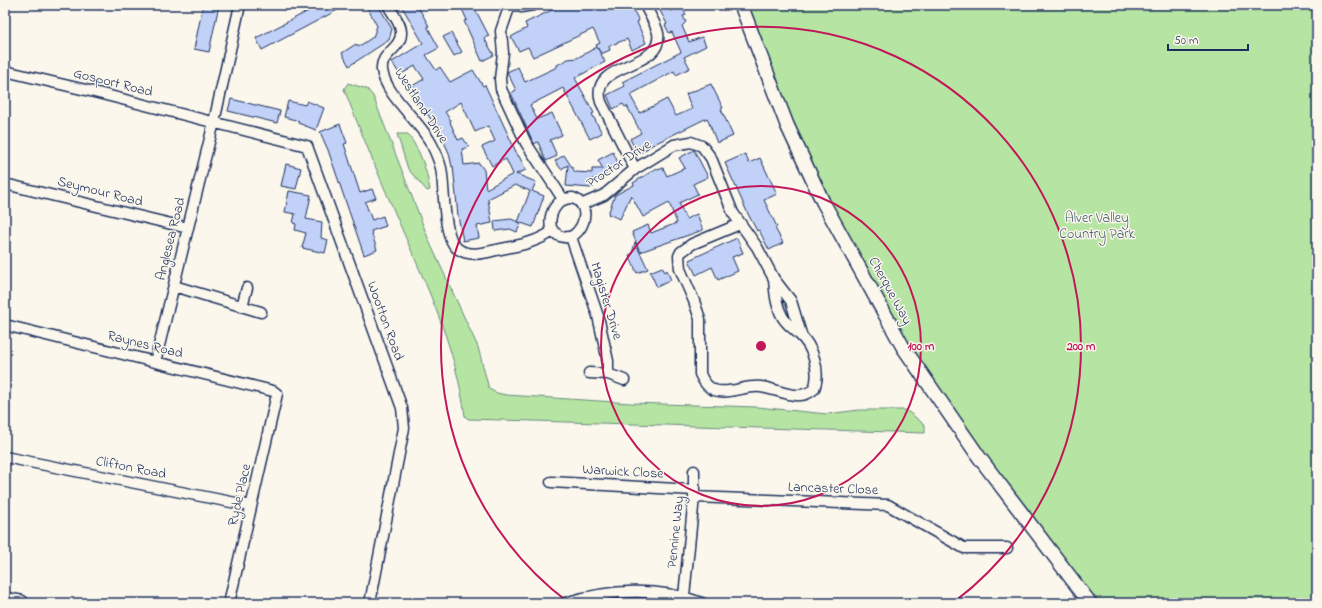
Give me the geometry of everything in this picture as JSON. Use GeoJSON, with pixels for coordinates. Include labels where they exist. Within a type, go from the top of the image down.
{"type":"FeatureCollection","features":[{"type":"Feature","properties":{"kind":"main road"},"geometry":{"type":"LineString","coordinates":[[5,600],[21,603]]}},
{"type":"Feature","properties":{"kind":"street","name":"Anglesea Road"},"geometry":{"type":"LineString","coordinates":[[155,362],[214,122],[240,5]]}},
{"type":"Feature","properties":{"kind":"street","name":"Westland Drive"},"geometry":{"type":"LineString","coordinates":[[388,5],[401,32],[399,42],[383,59],[382,72],[395,97],[430,141],[437,154],[443,185],[449,234],[452,242],[457,248],[465,253],[482,253],[543,238],[553,231]]}},
{"type":"Feature","properties":{"kind":"street"},"geometry":{"type":"LineString","coordinates":[[510,5],[501,31],[503,53],[500,79],[502,89],[526,143],[563,199]]}},
{"type":"Feature","properties":{"kind":"street"},"geometry":{"type":"LineString","coordinates":[[513,5],[521,7],[532,5]]}},
{"type":"Feature","properties":{"kind":"street"},"geometry":{"type":"LineString","coordinates":[[635,169],[601,102],[599,90],[605,77],[644,57],[656,47],[658,33],[645,5]]}},
{"type":"Feature","properties":{"kind":"street","name":"Cherque Way"},"geometry":{"type":"LineString","coordinates":[[741,5],[787,126],[827,208],[903,347],[979,457],[1090,603]]}},
{"type":"Feature","properties":{"kind":"street","name":"Gosport Road"},"geometry":{"type":"LineString","coordinates":[[5,72],[214,122]]}},
{"type":"Feature","properties":{"kind":"street","name":"Wootton Road"},"geometry":{"type":"LineString","coordinates":[[214,122],[300,144],[306,146],[310,151],[402,408],[404,428],[370,603]]}},
{"type":"Feature","properties":{"kind":"street","name":"Proctor Drive"},"geometry":{"type":"LineString","coordinates":[[583,204],[604,195],[635,169],[674,145],[691,142],[702,146],[711,158],[728,201],[740,224],[757,248],[774,279],[791,301],[800,334]]}},
{"type":"Feature","properties":{"kind":"street","name":"Seymour Road"},"geometry":{"type":"LineString","coordinates":[[5,184],[188,228]]}},
{"type":"Feature","properties":{"kind":"street"},"geometry":{"type":"LineString","coordinates":[[573,198],[583,204],[584,211],[582,223],[577,233],[571,237],[561,236],[553,231],[550,223],[550,217],[555,206],[563,199],[573,198]]}},
{"type":"Feature","properties":{"kind":"street","name":"Proctor Drive"},"geometry":{"type":"LineString","coordinates":[[740,224],[686,247],[679,256],[680,269],[700,319],[699,367],[702,380],[715,390],[725,391],[759,387],[800,396],[808,394],[814,389],[816,383],[816,367],[807,344],[800,334],[788,325],[778,309],[774,279]]}},
{"type":"Feature","properties":{"kind":"street","name":"Magister Drive"},"geometry":{"type":"LineString","coordinates":[[571,237],[598,316],[608,361],[608,374]]}},
{"type":"Feature","properties":{"kind":"street"},"geometry":{"type":"LineString","coordinates":[[174,286],[261,312]]}},
{"type":"Feature","properties":{"kind":"street"},"geometry":{"type":"LineString","coordinates":[[242,306],[247,288]]}},
{"type":"Feature","properties":{"kind":"street","name":"Raynes Road"},"geometry":{"type":"LineString","coordinates":[[5,325],[273,391],[277,394]]}},
{"type":"Feature","properties":{"kind":"street"},"geometry":{"type":"LineString","coordinates":[[589,373],[608,374],[624,380]]}},
{"type":"Feature","properties":{"kind":"street","name":"Ryde Place"},"geometry":{"type":"LineString","coordinates":[[229,603],[277,394]]}},
{"type":"Feature","properties":{"kind":"street","name":"Clifton Road"},"geometry":{"type":"LineString","coordinates":[[5,457],[251,506]]}},
{"type":"Feature","properties":{"kind":"street","name":"Pennine Way"},"geometry":{"type":"LineString","coordinates":[[684,596],[694,493],[694,471]]}},
{"type":"Feature","properties":{"kind":"street","name":"Warwick Close"},"geometry":{"type":"LineString","coordinates":[[551,482],[694,493]]}},
{"type":"Feature","properties":{"kind":"street","name":"Lancaster Close"},"geometry":{"type":"LineString","coordinates":[[694,493],[888,505],[964,548],[1007,548]]}},
{"type":"Feature","properties":{"kind":"street"},"geometry":{"type":"LineString","coordinates":[[565,603],[602,594],[639,591],[665,592],[684,596],[702,603]]}},
{"type":"Feature","properties":{"kind":"green space","name":"Alver Valley Country Park"},"geometry":{"type":"Polygon","coordinates":[[[742,5],[1317,5],[1317,603],[1099,603],[979,457],[823,202],[742,5]]]}},
{"type":"Feature","properties":{"kind":"green space"},"geometry":{"type":"Polygon","coordinates":[[[348,83],[367,89],[373,96],[430,243],[478,347],[489,389],[506,395],[631,403],[757,407],[827,414],[859,410],[906,410],[925,425],[925,433],[468,419],[465,416],[455,366],[440,319],[344,89],[348,83]]]}},
{"type":"Feature","properties":{"kind":"green space"},"geometry":{"type":"Polygon","coordinates":[[[397,134],[408,134],[413,141],[420,154],[427,174],[430,190],[427,191],[408,169],[397,134]]]}},
{"type":"Feature","properties":{"kind":"building"},"geometry":{"type":"Polygon","coordinates":[[[203,5],[219,5],[209,52],[194,49],[203,5]]]}},
{"type":"Feature","properties":{"kind":"building"},"geometry":{"type":"Polygon","coordinates":[[[320,5],[347,5],[262,50],[256,38],[320,5]]]}},
{"type":"Feature","properties":{"kind":"building"},"geometry":{"type":"Polygon","coordinates":[[[366,5],[378,5],[392,29],[389,40],[349,66],[342,53],[356,44],[358,47],[373,37],[377,26],[366,5]]]}},
{"type":"Feature","properties":{"kind":"building"},"geometry":{"type":"Polygon","coordinates":[[[401,5],[417,5],[429,26],[427,26],[439,48],[426,55],[436,70],[440,67],[450,82],[473,70],[483,86],[485,85],[526,170],[516,174],[536,182],[532,191],[544,196],[533,227],[518,222],[530,191],[515,185],[488,199],[492,223],[477,226],[479,238],[463,241],[458,216],[453,166],[452,167],[449,153],[440,133],[417,101],[415,102],[407,89],[424,79],[415,66],[400,75],[392,62],[423,43],[401,5]],[[461,102],[445,112],[451,121],[450,122],[458,140],[463,138],[469,147],[462,149],[464,165],[479,163],[484,170],[486,189],[513,174],[506,159],[492,166],[482,147],[495,141],[488,126],[475,132],[461,102]]]}},
{"type":"Feature","properties":{"kind":"building"},"geometry":{"type":"Polygon","coordinates":[[[460,5],[473,5],[489,36],[484,38],[494,55],[482,61],[464,21],[467,20],[460,5]]]}},
{"type":"Feature","properties":{"kind":"building"},"geometry":{"type":"Polygon","coordinates":[[[562,5],[631,5],[639,21],[637,22],[646,43],[632,50],[627,39],[609,46],[610,50],[601,54],[596,45],[600,43],[593,29],[533,57],[528,47],[519,51],[511,37],[527,28],[525,23],[562,5]]]}},
{"type":"Feature","properties":{"kind":"building"},"geometry":{"type":"Polygon","coordinates":[[[657,5],[668,5],[671,11],[682,6],[686,15],[683,16],[686,22],[682,26],[689,42],[702,37],[706,46],[684,57],[690,68],[676,75],[674,71],[630,95],[640,113],[667,99],[676,116],[692,109],[686,94],[711,84],[723,108],[721,109],[733,136],[717,143],[707,118],[648,147],[638,154],[630,139],[641,133],[627,106],[625,107],[623,104],[613,109],[607,95],[625,86],[622,82],[681,52],[672,32],[669,33],[665,25],[667,24],[657,5]]]}},
{"type":"Feature","properties":{"kind":"building"},"geometry":{"type":"Polygon","coordinates":[[[451,33],[462,52],[454,56],[443,37],[451,33]]]}},
{"type":"Feature","properties":{"kind":"building"},"geometry":{"type":"Polygon","coordinates":[[[597,47],[605,62],[575,78],[594,113],[592,114],[602,133],[590,139],[563,88],[530,105],[537,119],[552,113],[562,135],[550,140],[557,156],[546,161],[538,142],[534,144],[511,93],[516,90],[507,72],[518,67],[525,82],[557,67],[557,65],[568,59],[577,58],[597,47]]]}},
{"type":"Feature","properties":{"kind":"building"},"geometry":{"type":"Polygon","coordinates":[[[231,99],[280,111],[277,123],[228,111],[231,99]]]}},
{"type":"Feature","properties":{"kind":"building"},"geometry":{"type":"Polygon","coordinates":[[[288,101],[305,105],[307,101],[324,108],[316,130],[298,123],[299,121],[284,117],[288,101]]]}},
{"type":"Feature","properties":{"kind":"building"},"geometry":{"type":"Polygon","coordinates":[[[340,124],[347,143],[344,144],[360,193],[372,189],[376,198],[365,202],[372,220],[383,216],[386,226],[371,231],[377,250],[364,255],[328,150],[320,132],[340,124]]]}},
{"type":"Feature","properties":{"kind":"building"},"geometry":{"type":"Polygon","coordinates":[[[694,150],[708,177],[693,184],[698,194],[679,203],[686,219],[697,214],[703,230],[640,252],[632,232],[648,225],[651,233],[677,223],[669,203],[643,217],[631,195],[620,219],[608,214],[615,195],[634,185],[633,183],[657,168],[658,170],[663,168],[667,176],[685,168],[679,158],[694,150]]]}},
{"type":"Feature","properties":{"kind":"building"},"geometry":{"type":"Polygon","coordinates":[[[613,152],[620,167],[602,176],[602,180],[592,179],[591,188],[566,186],[568,165],[561,169],[555,161],[564,155],[575,172],[592,173],[592,169],[603,169],[598,160],[613,152]]]}},
{"type":"Feature","properties":{"kind":"building"},"geometry":{"type":"Polygon","coordinates":[[[745,154],[749,163],[760,158],[777,194],[764,200],[777,227],[775,228],[783,243],[769,250],[759,230],[757,231],[748,214],[725,163],[745,154]]]}},
{"type":"Feature","properties":{"kind":"building"},"geometry":{"type":"Polygon","coordinates":[[[286,164],[301,168],[296,189],[281,186],[286,164]]]}},
{"type":"Feature","properties":{"kind":"building"},"geometry":{"type":"Polygon","coordinates":[[[289,191],[311,195],[306,219],[322,222],[321,238],[328,240],[325,253],[302,248],[306,233],[295,230],[296,224],[293,223],[295,214],[285,212],[289,191]]]}},
{"type":"Feature","properties":{"kind":"building"},"geometry":{"type":"Polygon","coordinates":[[[511,219],[521,223],[517,232],[510,229],[495,231],[494,221],[511,219]]]}},
{"type":"Feature","properties":{"kind":"building"},"geometry":{"type":"Polygon","coordinates":[[[737,238],[743,253],[732,257],[738,271],[718,280],[712,267],[696,275],[689,260],[737,238]]]}},
{"type":"Feature","properties":{"kind":"building"},"geometry":{"type":"Polygon","coordinates":[[[635,242],[648,269],[637,273],[629,255],[632,254],[635,242]]]}},
{"type":"Feature","properties":{"kind":"building"},"geometry":{"type":"Polygon","coordinates":[[[662,267],[665,272],[667,270],[671,280],[657,287],[650,272],[662,267]]]}}]}
